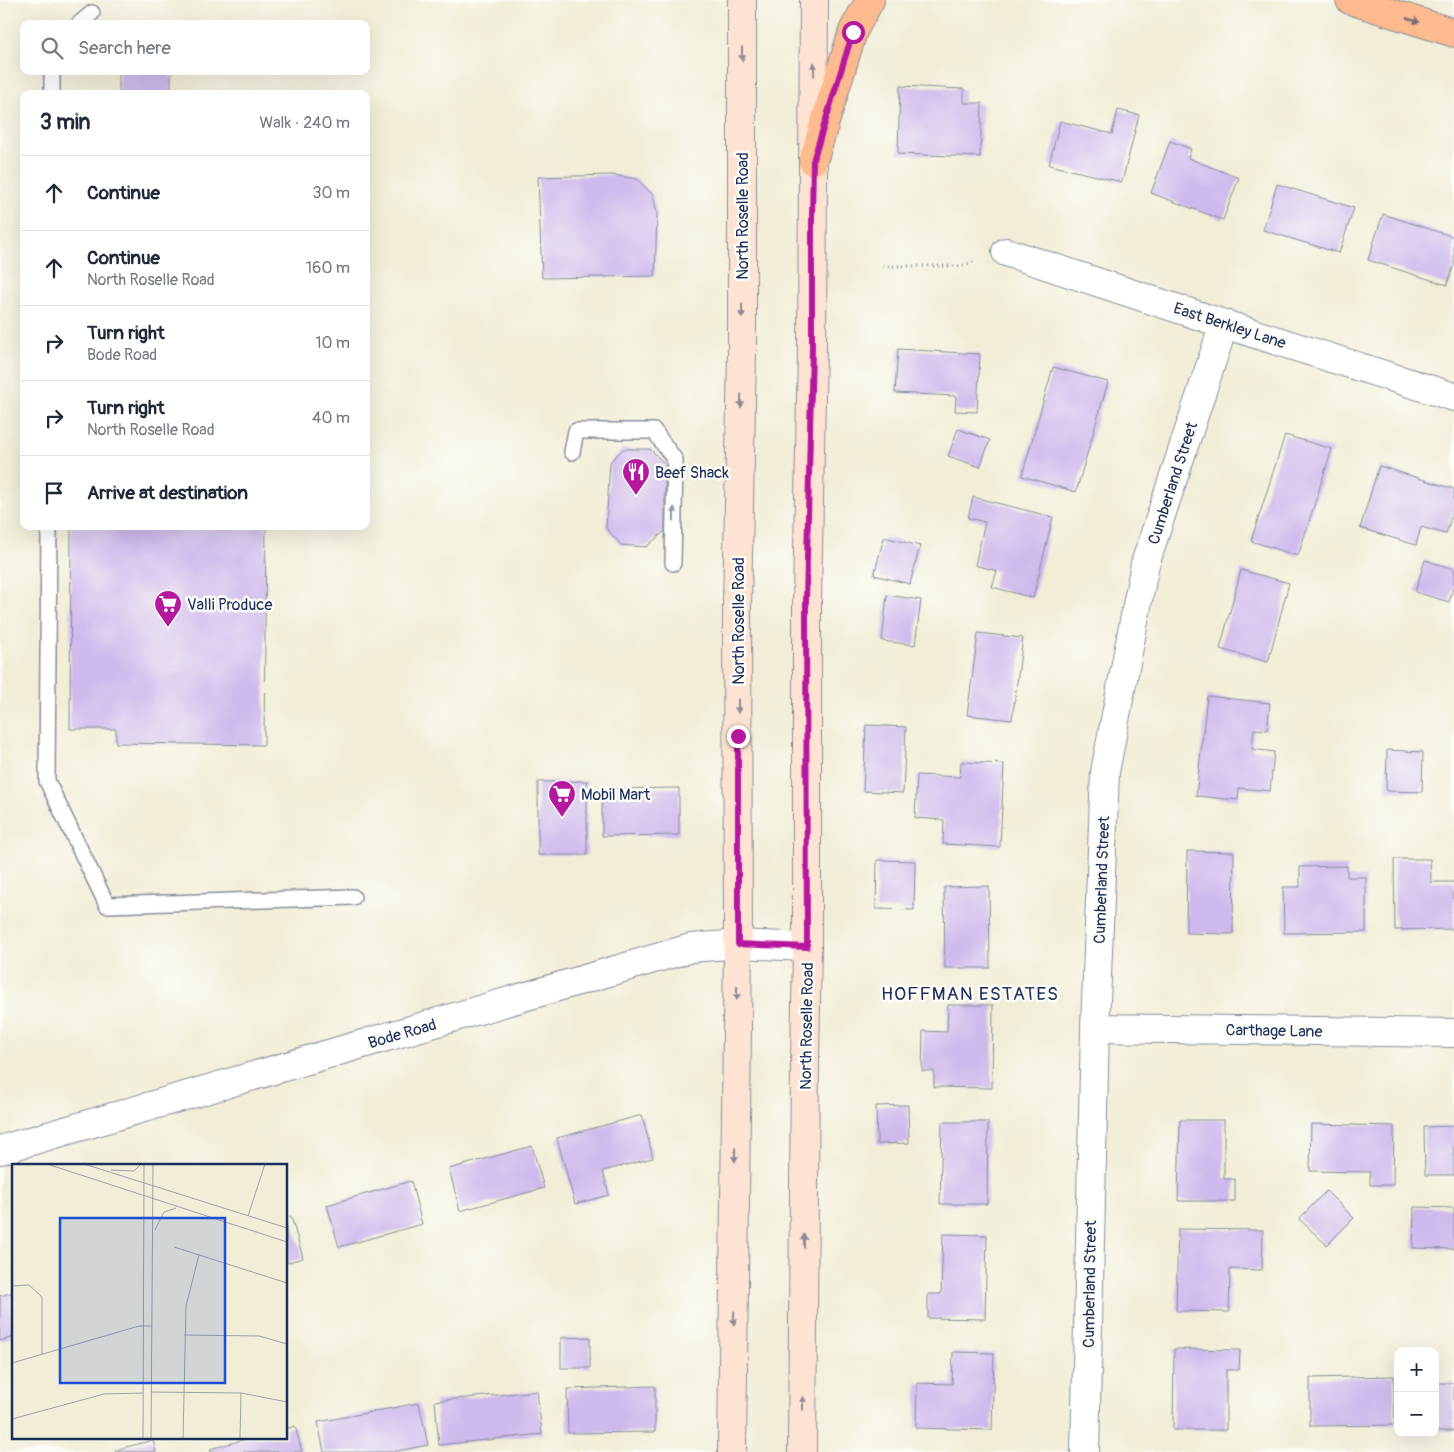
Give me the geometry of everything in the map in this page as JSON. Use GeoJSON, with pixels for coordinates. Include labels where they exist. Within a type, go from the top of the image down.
{"type":"FeatureCollection","features":[{"type":"Feature","properties":{"kind":"main road","name":"North Roselle Road"},"geometry":{"type":"LineString","coordinates":[[732,1452],[738,944],[737,605],[742,353],[742,0]]}},
{"type":"Feature","properties":{"kind":"main road","name":"North Roselle Road"},"geometry":{"type":"LineString","coordinates":[[802,1452],[807,947],[806,601],[812,357],[814,0]]}},
{"type":"Feature","properties":{"kind":"main road"},"geometry":{"type":"LineString","coordinates":[[813,161],[853,32],[870,0]]}},
{"type":"Feature","properties":{"kind":"main road"},"geometry":{"type":"LineString","coordinates":[[1350,0],[1454,33]]}},
{"type":"Feature","properties":{"kind":"street","name":"East Berkley Lane"},"geometry":{"type":"LineString","coordinates":[[1006,252],[1224,324],[1454,396]]}},
{"type":"Feature","properties":{"kind":"street","name":"Cumberland Street"},"geometry":{"type":"LineString","coordinates":[[1085,1452],[1095,1028],[1104,772],[1145,564],[1224,324]]}},
{"type":"Feature","properties":{"kind":"street","name":"Bode Road"},"geometry":{"type":"LineString","coordinates":[[0,1150],[691,948],[738,944],[807,947]]}},
{"type":"Feature","properties":{"kind":"street","name":"Carthage Lane"},"geometry":{"type":"LineString","coordinates":[[1095,1028],[1454,1033]]}},
{"type":"Feature","properties":{"kind":"lane"},"geometry":{"type":"LineString","coordinates":[[84,20],[92,13]]}},
{"type":"Feature","properties":{"kind":"lane"},"geometry":{"type":"LineString","coordinates":[[52,75],[52,90]]}},
{"type":"Feature","properties":{"kind":"lane"},"geometry":{"type":"LineString","coordinates":[[572,452],[576,431],[654,431],[675,460],[673,563]]}},
{"type":"Feature","properties":{"kind":"lane"},"geometry":{"type":"LineString","coordinates":[[49,530],[47,780],[107,905],[353,897]]}},
{"type":"Feature","properties":{"kind":"path"},"geometry":{"type":"LineString","coordinates":[[883,266],[960,266],[1006,252]]}},
{"type":"Feature","properties":{"kind":"building"},"geometry":{"type":"Polygon","coordinates":[[[119,75],[171,75],[171,90],[119,90],[119,75]]]}},
{"type":"Feature","properties":{"kind":"building"},"geometry":{"type":"Polygon","coordinates":[[[900,86],[964,89],[964,103],[982,103],[980,157],[898,154],[900,86]]]}},
{"type":"Feature","properties":{"kind":"building"},"geometry":{"type":"Polygon","coordinates":[[[1118,110],[1139,115],[1122,182],[1049,165],[1060,121],[1112,134],[1118,110]]]}},
{"type":"Feature","properties":{"kind":"building"},"geometry":{"type":"Polygon","coordinates":[[[1170,141],[1191,149],[1188,158],[1239,178],[1223,220],[1151,193],[1170,141]]]}},
{"type":"Feature","properties":{"kind":"building"},"geometry":{"type":"Polygon","coordinates":[[[613,175],[637,179],[653,195],[657,213],[655,276],[542,278],[538,177],[613,175]]]}},
{"type":"Feature","properties":{"kind":"building"},"geometry":{"type":"Polygon","coordinates":[[[1277,184],[1354,208],[1339,253],[1263,230],[1277,184]]]}},
{"type":"Feature","properties":{"kind":"building"},"geometry":{"type":"Polygon","coordinates":[[[1383,214],[1454,237],[1454,265],[1447,285],[1368,260],[1383,214]]]}},
{"type":"Feature","properties":{"kind":"building"},"geometry":{"type":"Polygon","coordinates":[[[898,349],[980,354],[977,412],[955,411],[956,396],[895,393],[898,349]]]}},
{"type":"Feature","properties":{"kind":"building"},"geometry":{"type":"Polygon","coordinates":[[[1053,367],[1108,382],[1076,492],[1022,476],[1053,367]]]}},
{"type":"Feature","properties":{"kind":"building"},"geometry":{"type":"Polygon","coordinates":[[[958,429],[990,440],[980,467],[948,456],[958,429]]]}},
{"type":"Feature","properties":{"kind":"building"},"geometry":{"type":"Polygon","coordinates":[[[1285,435],[1332,449],[1298,556],[1251,541],[1285,435]]]}},
{"type":"Feature","properties":{"kind":"building","name":"Beef Shack"},"geometry":{"type":"Polygon","coordinates":[[[623,449],[650,449],[665,464],[665,531],[646,547],[621,545],[606,528],[610,462],[623,449]]]}},
{"type":"Feature","properties":{"kind":"building"},"geometry":{"type":"Polygon","coordinates":[[[1379,466],[1454,489],[1454,508],[1446,534],[1421,527],[1416,545],[1360,528],[1379,466]]]}},
{"type":"Feature","properties":{"kind":"building"},"geometry":{"type":"Polygon","coordinates":[[[973,497],[1053,517],[1033,598],[992,587],[997,571],[975,565],[985,522],[968,518],[973,497]]]}},
{"type":"Feature","properties":{"kind":"building","name":"Valli Produce"},"geometry":{"type":"Polygon","coordinates":[[[71,530],[266,530],[264,745],[116,743],[116,729],[70,729],[71,530]]]}},
{"type":"Feature","properties":{"kind":"building"},"geometry":{"type":"Polygon","coordinates":[[[884,537],[920,546],[910,584],[874,575],[884,537]]]}},
{"type":"Feature","properties":{"kind":"building"},"geometry":{"type":"Polygon","coordinates":[[[1425,560],[1454,569],[1454,585],[1449,602],[1415,592],[1425,560]]]}},
{"type":"Feature","properties":{"kind":"building"},"geometry":{"type":"Polygon","coordinates":[[[1241,570],[1289,583],[1268,662],[1220,649],[1241,570]]]}},
{"type":"Feature","properties":{"kind":"building"},"geometry":{"type":"Polygon","coordinates":[[[887,595],[921,600],[915,645],[882,641],[887,595]]]}},
{"type":"Feature","properties":{"kind":"building"},"geometry":{"type":"Polygon","coordinates":[[[978,633],[1023,638],[1012,720],[967,715],[978,633]]]}},
{"type":"Feature","properties":{"kind":"building"},"geometry":{"type":"Polygon","coordinates":[[[1207,696],[1270,703],[1267,730],[1254,729],[1252,749],[1274,752],[1270,791],[1239,788],[1238,800],[1196,796],[1207,696]]]}},
{"type":"Feature","properties":{"kind":"building"},"geometry":{"type":"Polygon","coordinates":[[[866,725],[906,727],[903,793],[863,791],[866,725]]]}},
{"type":"Feature","properties":{"kind":"building"},"geometry":{"type":"Polygon","coordinates":[[[1387,750],[1423,752],[1422,792],[1386,791],[1387,750]]]}},
{"type":"Feature","properties":{"kind":"building"},"geometry":{"type":"Polygon","coordinates":[[[961,762],[1004,764],[1000,847],[943,844],[944,820],[915,818],[917,775],[960,777],[961,762]]]}},
{"type":"Feature","properties":{"kind":"building","name":"Mobil Mart"},"geometry":{"type":"Polygon","coordinates":[[[587,781],[587,855],[538,855],[538,782],[587,781]]]}},
{"type":"Feature","properties":{"kind":"building"},"geometry":{"type":"Polygon","coordinates":[[[679,788],[679,835],[602,836],[602,789],[679,788]]]}},
{"type":"Feature","properties":{"kind":"building"},"geometry":{"type":"Polygon","coordinates":[[[1187,851],[1234,852],[1233,934],[1186,933],[1187,851]]]}},
{"type":"Feature","properties":{"kind":"building"},"geometry":{"type":"Polygon","coordinates":[[[1394,859],[1430,859],[1431,882],[1454,882],[1454,929],[1395,930],[1394,859]]]}},
{"type":"Feature","properties":{"kind":"building"},"geometry":{"type":"Polygon","coordinates":[[[877,860],[915,861],[914,910],[876,909],[877,860]]]}},
{"type":"Feature","properties":{"kind":"building"},"geometry":{"type":"Polygon","coordinates":[[[1347,866],[1347,877],[1366,877],[1366,932],[1284,933],[1283,887],[1300,887],[1300,867],[1347,866]]]}},
{"type":"Feature","properties":{"kind":"building"},"geometry":{"type":"Polygon","coordinates":[[[989,886],[990,968],[945,968],[944,887],[989,886]]]}},
{"type":"Feature","properties":{"kind":"building"},"geometry":{"type":"Polygon","coordinates":[[[948,1005],[993,1005],[992,1088],[934,1087],[934,1071],[922,1071],[923,1031],[947,1032],[948,1005]]]}},
{"type":"Feature","properties":{"kind":"building"},"geometry":{"type":"Polygon","coordinates":[[[908,1105],[909,1143],[877,1144],[876,1106],[908,1105]]]}},
{"type":"Feature","properties":{"kind":"building"},"geometry":{"type":"Polygon","coordinates":[[[642,1115],[653,1158],[603,1171],[609,1195],[575,1204],[557,1138],[642,1115]]]}},
{"type":"Feature","properties":{"kind":"building"},"geometry":{"type":"Polygon","coordinates":[[[1180,1120],[1224,1120],[1224,1179],[1235,1179],[1235,1201],[1178,1201],[1180,1120]]]}},
{"type":"Feature","properties":{"kind":"building"},"geometry":{"type":"Polygon","coordinates":[[[942,1122],[988,1122],[987,1204],[940,1204],[942,1122]]]}},
{"type":"Feature","properties":{"kind":"building"},"geometry":{"type":"Polygon","coordinates":[[[1311,1124],[1394,1126],[1393,1185],[1370,1185],[1370,1172],[1310,1171],[1311,1124]]]}},
{"type":"Feature","properties":{"kind":"building"},"geometry":{"type":"Polygon","coordinates":[[[1454,1126],[1454,1175],[1425,1175],[1424,1127],[1454,1126]]]}},
{"type":"Feature","properties":{"kind":"building"},"geometry":{"type":"Polygon","coordinates":[[[532,1146],[544,1188],[460,1211],[449,1169],[532,1146]]]}},
{"type":"Feature","properties":{"kind":"building"},"geometry":{"type":"Polygon","coordinates":[[[411,1181],[422,1224],[339,1247],[327,1205],[411,1181]]]}},
{"type":"Feature","properties":{"kind":"building"},"geometry":{"type":"Polygon","coordinates":[[[1326,1191],[1354,1218],[1327,1245],[1299,1219],[1326,1191]]]}},
{"type":"Feature","properties":{"kind":"building"},"geometry":{"type":"Polygon","coordinates":[[[1414,1207],[1454,1208],[1454,1249],[1413,1248],[1414,1207]]]}},
{"type":"Feature","properties":{"kind":"building"},"geometry":{"type":"Polygon","coordinates":[[[291,1216],[303,1258],[288,1262],[288,1217],[291,1216]]]}},
{"type":"Feature","properties":{"kind":"building"},"geometry":{"type":"Polygon","coordinates":[[[1178,1229],[1263,1230],[1262,1270],[1230,1269],[1229,1312],[1176,1311],[1178,1229]]]}},
{"type":"Feature","properties":{"kind":"building"},"geometry":{"type":"Polygon","coordinates":[[[943,1234],[987,1235],[985,1319],[928,1318],[928,1294],[941,1294],[943,1234]]]}},
{"type":"Feature","properties":{"kind":"building"},"geometry":{"type":"Polygon","coordinates":[[[12,1293],[12,1338],[0,1341],[0,1296],[12,1293]]]}},
{"type":"Feature","properties":{"kind":"building"},"geometry":{"type":"Polygon","coordinates":[[[590,1337],[590,1368],[561,1368],[561,1338],[590,1337]]]}},
{"type":"Feature","properties":{"kind":"building"},"geometry":{"type":"Polygon","coordinates":[[[1174,1349],[1240,1350],[1239,1370],[1226,1370],[1226,1430],[1173,1430],[1174,1349]]]}},
{"type":"Feature","properties":{"kind":"building"},"geometry":{"type":"Polygon","coordinates":[[[953,1352],[994,1353],[992,1430],[916,1428],[917,1383],[952,1384],[953,1352]]]}},
{"type":"Feature","properties":{"kind":"building"},"geometry":{"type":"Polygon","coordinates":[[[1394,1376],[1394,1425],[1310,1426],[1310,1378],[1394,1376]]]}},
{"type":"Feature","properties":{"kind":"building"},"geometry":{"type":"Polygon","coordinates":[[[1439,1383],[1454,1383],[1454,1431],[1439,1431],[1439,1383]]]}},
{"type":"Feature","properties":{"kind":"building"},"geometry":{"type":"Polygon","coordinates":[[[655,1386],[655,1432],[568,1433],[567,1389],[655,1386]]]}},
{"type":"Feature","properties":{"kind":"building"},"geometry":{"type":"Polygon","coordinates":[[[537,1391],[542,1434],[439,1445],[435,1401],[537,1391]]]}},
{"type":"Feature","properties":{"kind":"building"},"geometry":{"type":"Polygon","coordinates":[[[419,1403],[428,1445],[393,1452],[324,1452],[318,1422],[419,1403]]]}},
{"type":"Feature","properties":{"kind":"building"},"geometry":{"type":"Polygon","coordinates":[[[295,1426],[302,1452],[211,1452],[210,1449],[243,1440],[288,1440],[288,1428],[295,1426]]]}},
{"type":"Feature","properties":{"kind":"building"},"geometry":{"type":"Polygon","coordinates":[[[153,1440],[156,1452],[116,1452],[115,1450],[153,1440]]]}},
{"type":"Feature","properties":{"kind":"place","name":"Beef Shack"},"geometry":{"type":"Point","coordinates":[636,496]}},
{"type":"Feature","properties":{"kind":"place","name":"Valli Produce"},"geometry":{"type":"Point","coordinates":[168,628]}},
{"type":"Feature","properties":{"kind":"place","name":"Mobil Mart"},"geometry":{"type":"Point","coordinates":[562,818]}},
{"type":"Feature","properties":{"kind":"district","name":"HOFFMAN ESTATES"},"geometry":{"type":"Point","coordinates":[970,993]}},
{"type":"Feature","properties":{"kind":"route"},"geometry":{"type":"LineString","coordinates":[[738,736],[738,944],[807,947],[806,601],[812,348],[813,161],[853,32]]}}]}
